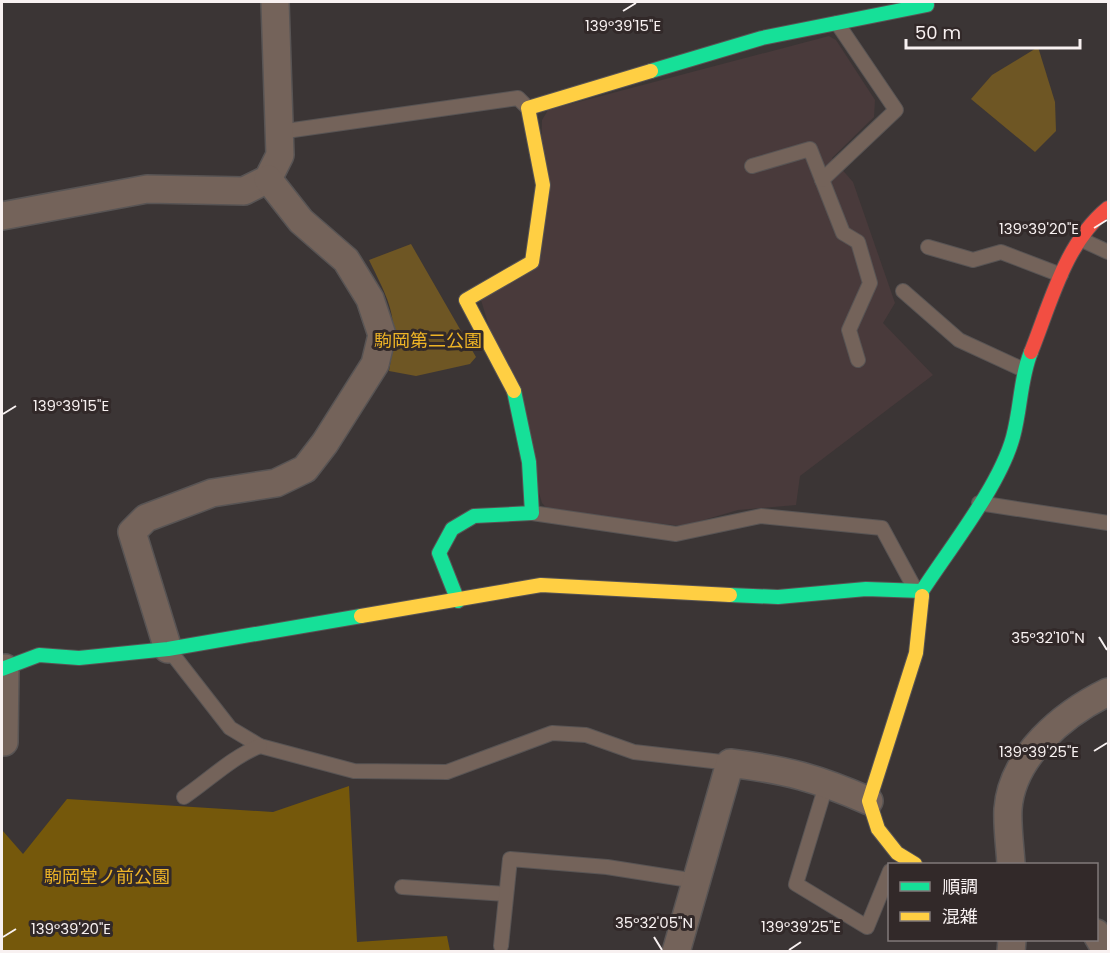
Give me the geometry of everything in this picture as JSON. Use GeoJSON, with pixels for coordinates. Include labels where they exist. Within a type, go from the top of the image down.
{"type":"FeatureCollection","features":[{"type":"Feature","properties":{"kind":"street"},"geometry":{"type":"LineString","coordinates":[[2,216],[147,189],[244,191],[268,179],[280,155],[275,2]]}},
{"type":"Feature","properties":{"kind":"street"},"geometry":{"type":"LineString","coordinates":[[458,601],[439,553],[452,529],[474,516],[532,513],[529,462],[517,396],[466,300],[532,262],[543,185],[528,108],[762,38],[927,5],[926,2]]}},
{"type":"Feature","properties":{"kind":"street"},"geometry":{"type":"LineString","coordinates":[[168,649],[132,532],[146,518],[212,492],[276,483],[305,469],[325,443],[375,364],[382,335],[370,299],[346,260],[301,221],[268,179]]}},
{"type":"Feature","properties":{"kind":"street"},"geometry":{"type":"LineString","coordinates":[[911,863],[895,859],[878,830],[869,801],[915,653],[919,591],[1000,471],[1013,437],[1024,370],[1067,260],[1090,222],[1108,208]]}},
{"type":"Feature","properties":{"kind":"street"},"geometry":{"type":"LineString","coordinates":[[2,742],[4,742],[3,668],[39,655],[79,658],[168,649],[541,585],[778,597],[866,589],[919,591]]}},
{"type":"Feature","properties":{"kind":"street"},"geometry":{"type":"LineString","coordinates":[[1011,863],[1008,808],[1018,771],[1059,723],[1108,692]]}},
{"type":"Feature","properties":{"kind":"street"},"geometry":{"type":"LineString","coordinates":[[676,951],[730,763],[786,770],[827,782],[869,801]]}},
{"type":"Feature","properties":{"kind":"street"},"geometry":{"type":"LineString","coordinates":[[1098,936],[1104,947],[1108,948]]}},
{"type":"Feature","properties":{"kind":"lane"},"geometry":{"type":"LineString","coordinates":[[822,180],[896,110],[837,23]]}},
{"type":"Feature","properties":{"kind":"lane"},"geometry":{"type":"LineString","coordinates":[[279,132],[518,98],[528,108]]}},
{"type":"Feature","properties":{"kind":"lane"},"geometry":{"type":"LineString","coordinates":[[752,166],[810,149],[843,233],[858,242],[870,283],[849,330],[858,360]]}},
{"type":"Feature","properties":{"kind":"lane"},"geometry":{"type":"LineString","coordinates":[[1080,239],[1108,252]]}},
{"type":"Feature","properties":{"kind":"lane"},"geometry":{"type":"LineString","coordinates":[[928,247],[973,260],[1001,252],[1061,275]]}},
{"type":"Feature","properties":{"kind":"lane"},"geometry":{"type":"LineString","coordinates":[[903,291],[959,340],[1024,370]]}},
{"type":"Feature","properties":{"kind":"lane"},"geometry":{"type":"LineString","coordinates":[[977,503],[1108,523]]}},
{"type":"Feature","properties":{"kind":"lane"},"geometry":{"type":"LineString","coordinates":[[532,513],[676,534],[761,516],[882,528],[919,591]]}},
{"type":"Feature","properties":{"kind":"lane"},"geometry":{"type":"LineString","coordinates":[[168,649],[230,728],[260,746],[354,771],[447,772],[552,733],[586,735],[634,752],[730,763]]}},
{"type":"Feature","properties":{"kind":"lane"},"geometry":{"type":"LineString","coordinates":[[184,797],[225,769],[241,753],[260,746]]}},
{"type":"Feature","properties":{"kind":"lane"},"geometry":{"type":"LineString","coordinates":[[827,782],[796,884],[867,927],[888,877]]}},
{"type":"Feature","properties":{"kind":"lane"},"geometry":{"type":"LineString","coordinates":[[501,946],[510,860],[607,867],[696,881]]}},
{"type":"Feature","properties":{"kind":"lane"},"geometry":{"type":"LineString","coordinates":[[402,887],[506,894]]}},
{"type":"Feature","properties":{"kind":"shaded area"},"geometry":{"type":"Polygon","coordinates":[[[829,36],[836,40],[875,100],[874,117],[832,158],[853,182],[895,303],[883,323],[933,375],[800,476],[796,505],[738,510],[683,526],[550,512],[542,503],[481,300],[538,267],[542,120],[548,110],[829,36]]]}},
{"type":"Feature","properties":{"kind":"green space"},"geometry":{"type":"Polygon","coordinates":[[[1038,47],[1055,102],[1056,131],[1035,152],[971,99],[992,75],[1038,47]]]}},
{"type":"Feature","properties":{"kind":"green space","name":"駒岡第二公園"},"geometry":{"type":"Polygon","coordinates":[[[411,244],[476,357],[470,364],[416,376],[389,371],[393,338],[391,313],[369,260],[411,244]]]}},
{"type":"Feature","properties":{"kind":"green space","name":"駒岡堂ノ前公園"},"geometry":{"type":"Polygon","coordinates":[[[349,786],[357,942],[447,936],[450,951],[2,951],[2,830],[23,854],[67,799],[273,812],[349,786]]]}},
{"type":"Feature","properties":{"kind":"traffic: fast"},"geometry":{"type":"LineString","coordinates":[[651,71],[762,38],[927,5],[926,2]]}},
{"type":"Feature","properties":{"kind":"traffic: fast"},"geometry":{"type":"LineString","coordinates":[[922,596],[922,591],[986,495],[1007,456],[1016,426],[1031,352]]}},
{"type":"Feature","properties":{"kind":"traffic: fast"},"geometry":{"type":"LineString","coordinates":[[458,601],[439,553],[452,529],[474,516],[532,513],[529,462],[514,391]]}},
{"type":"Feature","properties":{"kind":"traffic: fast"},"geometry":{"type":"LineString","coordinates":[[730,595],[778,597],[866,589],[922,591]]}},
{"type":"Feature","properties":{"kind":"traffic: fast"},"geometry":{"type":"LineString","coordinates":[[2,669],[39,655],[79,658],[168,649],[361,616]]}},
{"type":"Feature","properties":{"kind":"traffic: slow"},"geometry":{"type":"LineString","coordinates":[[514,391],[466,300],[532,262],[543,185],[528,108],[651,71]]}},
{"type":"Feature","properties":{"kind":"traffic: slow"},"geometry":{"type":"LineString","coordinates":[[361,616],[541,585],[730,595]]}},
{"type":"Feature","properties":{"kind":"traffic: slow"},"geometry":{"type":"LineString","coordinates":[[913,863],[897,853],[878,829],[869,801],[916,653],[922,596]]}},
{"type":"Feature","properties":{"kind":"traffic: jam"},"geometry":{"type":"LineString","coordinates":[[1031,352],[1070,256],[1093,222],[1108,208]]}}]}
